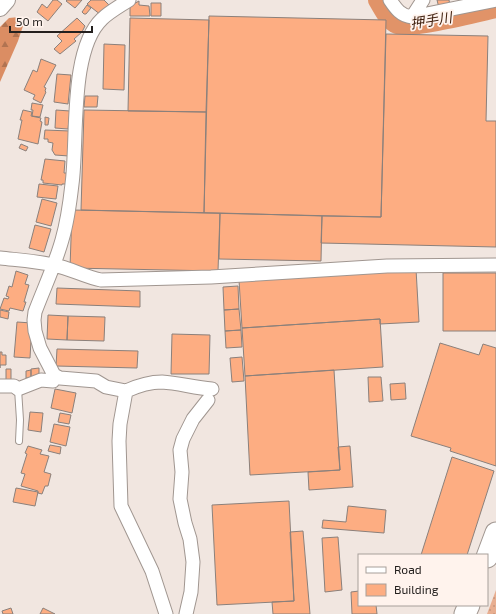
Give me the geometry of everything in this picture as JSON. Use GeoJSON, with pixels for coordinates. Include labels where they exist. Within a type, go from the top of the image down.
{"type":"FeatureCollection","features":[{"type":"Feature","properties":{"kind":"highway"},"geometry":{"type":"LineString","coordinates":[[488,554],[496,533]]}},
{"type":"Feature","properties":{"kind":"street"},"geometry":{"type":"LineString","coordinates":[[0,8],[7,0]]}},
{"type":"Feature","properties":{"kind":"street"},"geometry":{"type":"LineString","coordinates":[[129,0],[102,19],[96,26],[89,38],[82,61],[78,81],[72,183],[62,240],[36,312],[34,320],[35,331],[40,348],[54,375],[60,378],[96,381],[106,387],[126,391],[136,386],[154,382],[163,382],[198,388],[210,394],[193,419],[180,450],[182,472],[180,499],[185,524],[190,539],[193,562],[191,592],[186,614]]}},
{"type":"Feature","properties":{"kind":"street"},"geometry":{"type":"LineString","coordinates":[[390,0],[396,10],[406,16],[412,17],[496,0]]}},
{"type":"Feature","properties":{"kind":"street"},"geometry":{"type":"LineString","coordinates":[[412,17],[423,0]]}},
{"type":"Feature","properties":{"kind":"street"},"geometry":{"type":"LineString","coordinates":[[0,258],[54,265],[77,271],[92,278],[101,280],[212,277],[387,266],[496,265]]}},
{"type":"Feature","properties":{"kind":"street"},"geometry":{"type":"LineString","coordinates":[[0,386],[14,386],[18,389],[41,380],[53,381],[54,375]]}},
{"type":"Feature","properties":{"kind":"street"},"geometry":{"type":"LineString","coordinates":[[126,391],[120,424],[121,506],[152,571],[166,614]]}},
{"type":"Feature","properties":{"kind":"lane"},"geometry":{"type":"LineString","coordinates":[[18,389],[20,420],[19,441]]}},
{"type":"Feature","properties":{"kind":"shaded area"},"geometry":{"type":"Polygon","coordinates":[[[496,590],[496,614],[487,614],[496,590]]]}},
{"type":"Feature","properties":{"kind":"green space"},"geometry":{"type":"Polygon","coordinates":[[[19,17],[24,23],[18,41],[0,82],[0,27],[9,18],[19,17]]]}},
{"type":"Feature","properties":{"kind":"building"},"geometry":{"type":"Polygon","coordinates":[[[53,0],[57,0],[62,4],[48,21],[37,12],[42,4],[47,8],[53,0]]]}},
{"type":"Feature","properties":{"kind":"building"},"geometry":{"type":"Polygon","coordinates":[[[82,0],[75,8],[66,1],[82,0]]]}},
{"type":"Feature","properties":{"kind":"building"},"geometry":{"type":"Polygon","coordinates":[[[91,0],[104,0],[111,7],[101,15],[87,4],[91,0]]]}},
{"type":"Feature","properties":{"kind":"building"},"geometry":{"type":"Polygon","coordinates":[[[437,0],[449,0],[450,5],[439,8],[437,0]]]}},
{"type":"Feature","properties":{"kind":"building"},"geometry":{"type":"Polygon","coordinates":[[[139,1],[139,5],[149,6],[150,16],[130,16],[130,6],[139,1]]]}},
{"type":"Feature","properties":{"kind":"building"},"geometry":{"type":"Polygon","coordinates":[[[151,3],[161,3],[161,16],[151,16],[151,3]]]}},
{"type":"Feature","properties":{"kind":"building"},"geometry":{"type":"Polygon","coordinates":[[[87,5],[91,8],[86,14],[84,14],[82,12],[87,5]]]}},
{"type":"Feature","properties":{"kind":"building"},"geometry":{"type":"Polygon","coordinates":[[[209,16],[386,20],[381,217],[204,213],[209,16]]]}},
{"type":"Feature","properties":{"kind":"building"},"geometry":{"type":"Polygon","coordinates":[[[77,18],[85,26],[82,32],[74,39],[76,41],[60,54],[54,49],[62,41],[57,36],[77,18]]]}},
{"type":"Feature","properties":{"kind":"building"},"geometry":{"type":"Polygon","coordinates":[[[130,18],[209,20],[206,112],[128,111],[130,18]]]}},
{"type":"Feature","properties":{"kind":"building"},"geometry":{"type":"Polygon","coordinates":[[[386,34],[488,36],[486,121],[496,121],[496,247],[321,243],[322,216],[381,217],[386,34]]]}},
{"type":"Feature","properties":{"kind":"building"},"geometry":{"type":"Polygon","coordinates":[[[104,44],[125,45],[124,90],[103,89],[104,44]]]}},
{"type":"Feature","properties":{"kind":"building"},"geometry":{"type":"Polygon","coordinates":[[[41,59],[56,65],[44,87],[46,88],[46,92],[41,103],[33,99],[35,95],[24,90],[33,70],[37,72],[41,59]]]}},
{"type":"Feature","properties":{"kind":"building"},"geometry":{"type":"Polygon","coordinates":[[[57,74],[71,75],[68,104],[54,102],[57,74]]]}},
{"type":"Feature","properties":{"kind":"building"},"geometry":{"type":"Polygon","coordinates":[[[85,96],[98,96],[97,107],[84,107],[85,96]]]}},
{"type":"Feature","properties":{"kind":"building"},"geometry":{"type":"Polygon","coordinates":[[[32,103],[43,105],[40,117],[32,116],[32,103]]]}},
{"type":"Feature","properties":{"kind":"building"},"geometry":{"type":"Polygon","coordinates":[[[23,110],[32,112],[31,116],[41,118],[40,121],[42,122],[38,144],[18,139],[22,120],[20,120],[23,110]]]}},
{"type":"Feature","properties":{"kind":"building"},"geometry":{"type":"Polygon","coordinates":[[[56,110],[70,111],[68,129],[55,128],[56,110]]]}},
{"type":"Feature","properties":{"kind":"building"},"geometry":{"type":"Polygon","coordinates":[[[84,110],[206,112],[204,213],[81,210],[84,110]]]}},
{"type":"Feature","properties":{"kind":"building"},"geometry":{"type":"Polygon","coordinates":[[[45,117],[49,118],[48,125],[45,125],[45,117]]]}},
{"type":"Feature","properties":{"kind":"building"},"geometry":{"type":"Polygon","coordinates":[[[45,130],[70,131],[69,156],[55,155],[52,150],[53,143],[48,142],[48,139],[44,139],[45,130]]]}},
{"type":"Feature","properties":{"kind":"building"},"geometry":{"type":"Polygon","coordinates":[[[21,144],[28,147],[26,151],[19,148],[21,144]]]}},
{"type":"Feature","properties":{"kind":"building"},"geometry":{"type":"Polygon","coordinates":[[[45,159],[65,161],[64,173],[67,173],[66,184],[43,183],[43,180],[41,180],[45,159]]]}},
{"type":"Feature","properties":{"kind":"building"},"geometry":{"type":"Polygon","coordinates":[[[39,184],[58,186],[56,199],[37,197],[39,184]]]}},
{"type":"Feature","properties":{"kind":"building"},"geometry":{"type":"Polygon","coordinates":[[[42,199],[57,203],[51,226],[36,222],[42,199]]]}},
{"type":"Feature","properties":{"kind":"building"},"geometry":{"type":"Polygon","coordinates":[[[72,210],[220,213],[218,271],[70,268],[72,210]]]}},
{"type":"Feature","properties":{"kind":"building"},"geometry":{"type":"Polygon","coordinates":[[[220,213],[322,216],[321,261],[219,259],[220,213]]]}},
{"type":"Feature","properties":{"kind":"building"},"geometry":{"type":"Polygon","coordinates":[[[35,225],[51,229],[44,252],[29,248],[35,225]]]}},
{"type":"Feature","properties":{"kind":"building"},"geometry":{"type":"Polygon","coordinates":[[[416,269],[419,322],[380,324],[380,319],[242,328],[239,280],[416,269]]]}},
{"type":"Feature","properties":{"kind":"building"},"geometry":{"type":"Polygon","coordinates":[[[16,271],[28,275],[25,284],[29,285],[23,311],[10,308],[9,311],[0,309],[4,298],[8,299],[9,297],[6,296],[9,286],[12,287],[16,271]]]}},
{"type":"Feature","properties":{"kind":"building"},"geometry":{"type":"Polygon","coordinates":[[[443,273],[496,273],[496,331],[443,331],[443,273]]]}},
{"type":"Feature","properties":{"kind":"building"},"geometry":{"type":"Polygon","coordinates":[[[238,286],[239,309],[224,310],[223,287],[238,286]]]}},
{"type":"Feature","properties":{"kind":"building"},"geometry":{"type":"Polygon","coordinates":[[[57,288],[140,291],[140,307],[56,304],[57,288]]]}},
{"type":"Feature","properties":{"kind":"building"},"geometry":{"type":"Polygon","coordinates":[[[239,309],[241,330],[225,331],[224,310],[239,309]]]}},
{"type":"Feature","properties":{"kind":"building"},"geometry":{"type":"Polygon","coordinates":[[[0,310],[9,312],[8,319],[0,317],[0,310]]]}},
{"type":"Feature","properties":{"kind":"building"},"geometry":{"type":"Polygon","coordinates":[[[48,315],[68,316],[67,340],[47,339],[48,315]]]}},
{"type":"Feature","properties":{"kind":"building"},"geometry":{"type":"Polygon","coordinates":[[[68,316],[105,317],[104,341],[67,340],[68,316]]]}},
{"type":"Feature","properties":{"kind":"building"},"geometry":{"type":"Polygon","coordinates":[[[380,319],[383,367],[245,376],[242,328],[380,319]]]}},
{"type":"Feature","properties":{"kind":"building"},"geometry":{"type":"Polygon","coordinates":[[[17,322],[32,323],[30,358],[14,357],[17,322]]]}},
{"type":"Feature","properties":{"kind":"building"},"geometry":{"type":"Polygon","coordinates":[[[241,330],[242,347],[226,348],[225,331],[241,330]]]}},
{"type":"Feature","properties":{"kind":"building"},"geometry":{"type":"Polygon","coordinates":[[[172,334],[210,335],[209,374],[171,374],[172,334]]]}},
{"type":"Feature","properties":{"kind":"building"},"geometry":{"type":"Polygon","coordinates":[[[440,343],[479,355],[483,344],[496,348],[496,466],[450,451],[451,448],[411,436],[440,343]]]}},
{"type":"Feature","properties":{"kind":"building"},"geometry":{"type":"Polygon","coordinates":[[[57,349],[138,351],[137,368],[56,366],[57,349]]]}},
{"type":"Feature","properties":{"kind":"building"},"geometry":{"type":"Polygon","coordinates":[[[0,352],[2,352],[2,355],[6,355],[6,365],[0,365],[0,352]]]}},
{"type":"Feature","properties":{"kind":"building"},"geometry":{"type":"Polygon","coordinates":[[[242,357],[244,381],[232,382],[230,358],[242,357]]]}},
{"type":"Feature","properties":{"kind":"building"},"geometry":{"type":"Polygon","coordinates":[[[39,368],[39,376],[31,377],[31,369],[39,368]]]}},
{"type":"Feature","properties":{"kind":"building"},"geometry":{"type":"Polygon","coordinates":[[[6,369],[11,369],[11,381],[6,381],[6,369]]]}},
{"type":"Feature","properties":{"kind":"building"},"geometry":{"type":"Polygon","coordinates":[[[31,370],[31,378],[26,378],[26,371],[31,370]]]}},
{"type":"Feature","properties":{"kind":"building"},"geometry":{"type":"Polygon","coordinates":[[[334,370],[340,470],[250,475],[245,376],[334,370]]]}},
{"type":"Feature","properties":{"kind":"building"},"geometry":{"type":"Polygon","coordinates":[[[368,377],[381,377],[383,401],[369,402],[368,377]]]}},
{"type":"Feature","properties":{"kind":"building"},"geometry":{"type":"Polygon","coordinates":[[[405,383],[406,399],[391,400],[390,384],[405,383]]]}},
{"type":"Feature","properties":{"kind":"building"},"geometry":{"type":"Polygon","coordinates":[[[55,389],[76,393],[72,413],[51,408],[55,389]]]}},
{"type":"Feature","properties":{"kind":"building"},"geometry":{"type":"Polygon","coordinates":[[[30,412],[43,413],[41,432],[28,430],[30,412]]]}},
{"type":"Feature","properties":{"kind":"building"},"geometry":{"type":"Polygon","coordinates":[[[60,413],[71,415],[69,424],[58,422],[60,413]]]}},
{"type":"Feature","properties":{"kind":"building"},"geometry":{"type":"Polygon","coordinates":[[[54,424],[70,427],[66,446],[50,442],[54,424]]]}},
{"type":"Feature","properties":{"kind":"building"},"geometry":{"type":"Polygon","coordinates":[[[50,445],[61,447],[60,454],[48,451],[50,445]]]}},
{"type":"Feature","properties":{"kind":"building"},"geometry":{"type":"Polygon","coordinates":[[[28,446],[42,450],[40,454],[49,456],[44,472],[51,474],[48,486],[45,486],[42,494],[38,493],[38,491],[21,486],[25,474],[21,473],[28,446]]]}},
{"type":"Feature","properties":{"kind":"building"},"geometry":{"type":"Polygon","coordinates":[[[350,446],[353,487],[309,490],[308,472],[340,470],[338,447],[350,446]]]}},
{"type":"Feature","properties":{"kind":"building"},"geometry":{"type":"Polygon","coordinates":[[[452,457],[494,471],[467,554],[421,554],[452,457]]]}},
{"type":"Feature","properties":{"kind":"building"},"geometry":{"type":"Polygon","coordinates":[[[16,488],[38,492],[35,506],[13,502],[16,488]]]}},
{"type":"Feature","properties":{"kind":"building"},"geometry":{"type":"Polygon","coordinates":[[[289,501],[294,601],[217,605],[212,505],[289,501]]]}},
{"type":"Feature","properties":{"kind":"building"},"geometry":{"type":"Polygon","coordinates":[[[348,506],[386,510],[384,533],[322,528],[323,520],[346,522],[348,506]]]}},
{"type":"Feature","properties":{"kind":"building"},"geometry":{"type":"Polygon","coordinates":[[[303,531],[310,614],[273,614],[272,602],[294,601],[290,532],[303,531]]]}},
{"type":"Feature","properties":{"kind":"building"},"geometry":{"type":"Polygon","coordinates":[[[338,537],[342,590],[325,592],[322,538],[338,537]]]}},
{"type":"Feature","properties":{"kind":"building"},"geometry":{"type":"Polygon","coordinates":[[[358,591],[358,606],[376,606],[377,614],[352,614],[351,592],[358,591]]]}},
{"type":"Feature","properties":{"kind":"building"},"geometry":{"type":"Polygon","coordinates":[[[11,608],[13,614],[3,614],[2,611],[11,608]]]}},
{"type":"Feature","properties":{"kind":"building"},"geometry":{"type":"Polygon","coordinates":[[[43,608],[55,614],[40,614],[43,608]]]}},
{"type":"Feature","properties":{"kind":"waterway","name":"押手川"},"geometry":{"type":"LineString","coordinates":[[378,0],[391,20],[397,24],[405,25],[430,22],[496,8]]}}]}
